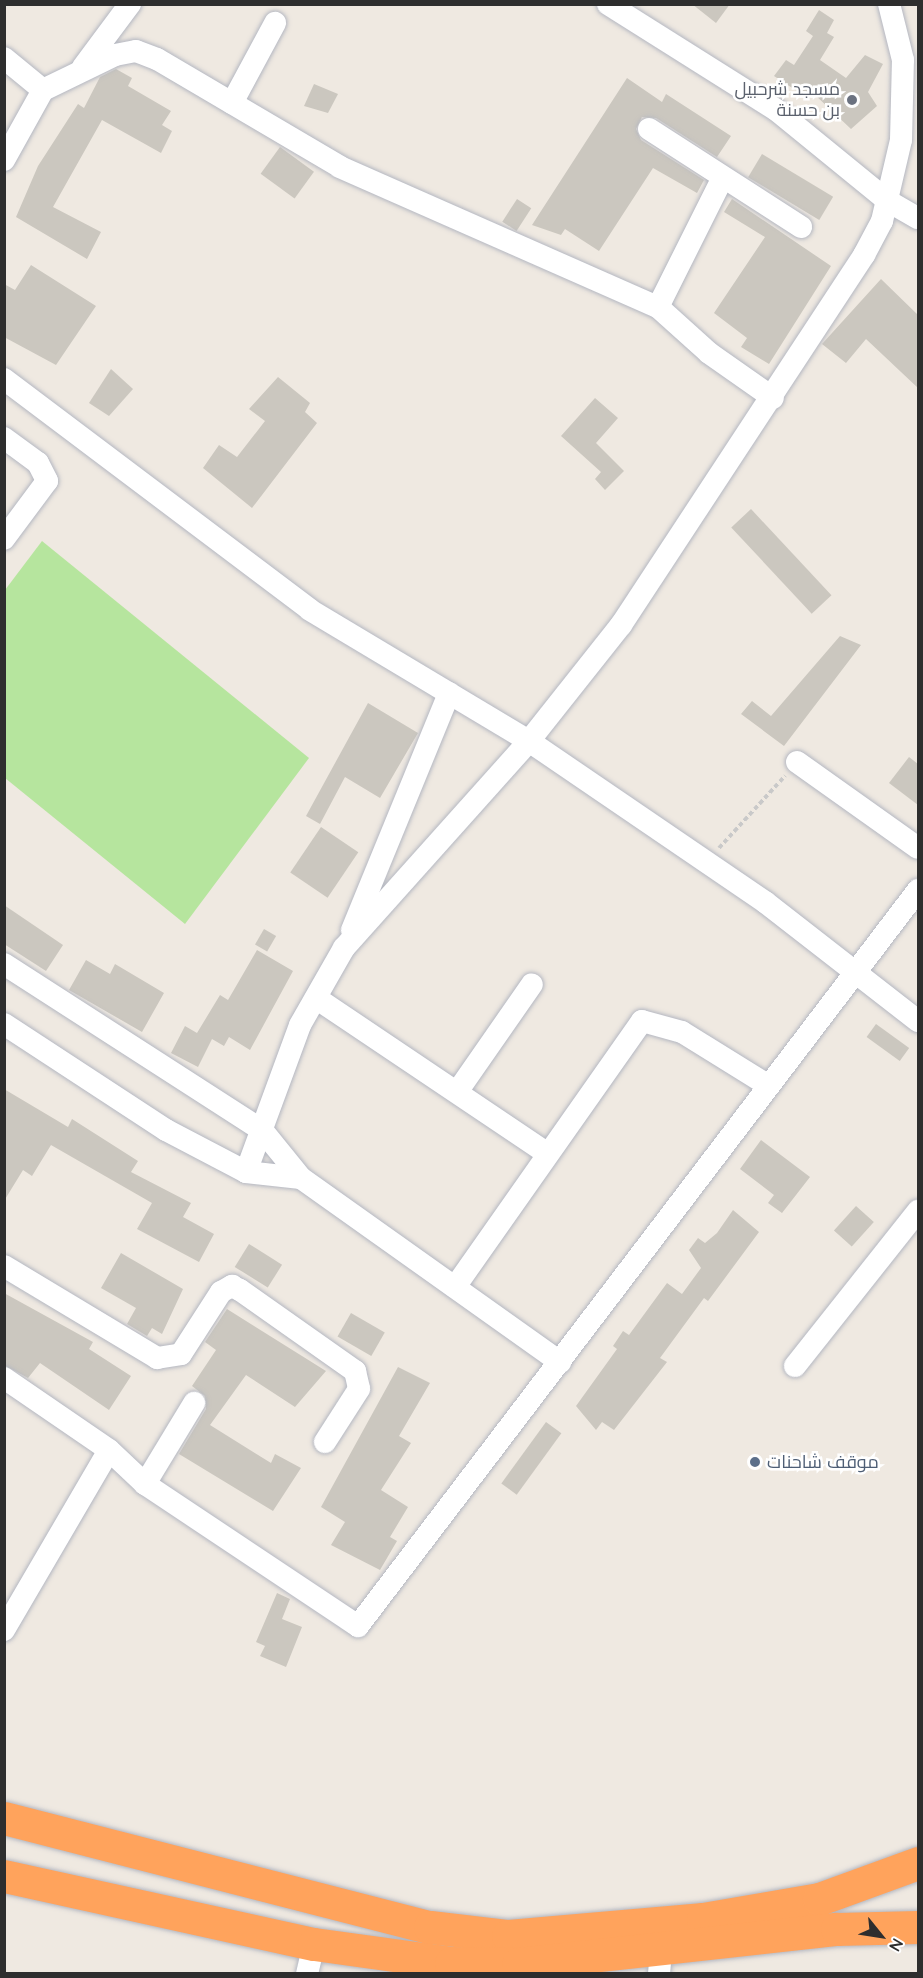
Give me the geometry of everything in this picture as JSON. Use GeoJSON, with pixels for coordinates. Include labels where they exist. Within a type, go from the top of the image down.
{"type":"FeatureCollection","features":[{"type":"Feature","properties":{"kind":"highway"},"geometry":{"type":"LineString","coordinates":[[4,1818],[430,1927],[508,1936],[692,1920],[797,1903],[850,1890],[918,1863]]}},
{"type":"Feature","properties":{"kind":"highway"},"geometry":{"type":"LineString","coordinates":[[4,1876],[310,1959],[518,1964],[660,1962],[837,1929],[918,1927]]}},
{"type":"Feature","properties":{"kind":"street"},"geometry":{"type":"LineString","coordinates":[[77,76],[130,4]]}},
{"type":"Feature","properties":{"kind":"street"},"geometry":{"type":"LineString","coordinates":[[608,4],[775,110],[888,201],[918,218]]}},
{"type":"Feature","properties":{"kind":"street"},"geometry":{"type":"LineString","coordinates":[[344,948],[529,741],[621,625],[840,295],[888,201],[910,91],[911,53],[889,4]]}},
{"type":"Feature","properties":{"kind":"street"},"geometry":{"type":"LineString","coordinates":[[232,103],[275,23]]}},
{"type":"Feature","properties":{"kind":"street"},"geometry":{"type":"LineString","coordinates":[[4,160],[43,90],[77,76],[107,58],[136,51],[232,103],[315,154],[402,197],[555,258],[658,307],[709,354],[773,398]]}},
{"type":"Feature","properties":{"kind":"street"},"geometry":{"type":"LineString","coordinates":[[4,58],[43,90]]}},
{"type":"Feature","properties":{"kind":"street"},"geometry":{"type":"LineString","coordinates":[[649,129],[722,179],[801,227]]}},
{"type":"Feature","properties":{"kind":"street"},"geometry":{"type":"LineString","coordinates":[[658,307],[722,179]]}},
{"type":"Feature","properties":{"kind":"street"},"geometry":{"type":"LineString","coordinates":[[4,379],[310,610],[529,741],[706,861],[857,971],[918,1021]]}},
{"type":"Feature","properties":{"kind":"street"},"geometry":{"type":"LineString","coordinates":[[4,438],[38,463],[47,481],[4,539]]}},
{"type":"Feature","properties":{"kind":"street"},"geometry":{"type":"LineString","coordinates":[[246,1172],[300,1025],[344,948],[449,693]]}},
{"type":"Feature","properties":{"kind":"street"},"geometry":{"type":"LineString","coordinates":[[797,762],[918,848]]}},
{"type":"Feature","properties":{"kind":"street"},"geometry":{"type":"LineString","coordinates":[[4,1378],[109,1450],[145,1484],[358,1626],[918,890]]}},
{"type":"Feature","properties":{"kind":"street"},"geometry":{"type":"LineString","coordinates":[[4,964],[262,1130],[301,1178],[560,1362]]}},
{"type":"Feature","properties":{"kind":"street"},"geometry":{"type":"LineString","coordinates":[[457,1092],[532,984]]}},
{"type":"Feature","properties":{"kind":"street"},"geometry":{"type":"LineString","coordinates":[[316,998],[547,1153]]}},
{"type":"Feature","properties":{"kind":"street"},"geometry":{"type":"LineString","coordinates":[[455,1287],[547,1153],[642,1021],[682,1032],[769,1086]]}},
{"type":"Feature","properties":{"kind":"street"},"geometry":{"type":"LineString","coordinates":[[4,1024],[166,1130],[246,1172],[301,1178]]}},
{"type":"Feature","properties":{"kind":"street"},"geometry":{"type":"LineString","coordinates":[[795,1366],[918,1211]]}},
{"type":"Feature","properties":{"kind":"street"},"geometry":{"type":"LineString","coordinates":[[4,1266],[157,1359],[181,1354],[221,1292],[232,1286],[240,1290],[355,1371],[359,1389],[325,1442]]}},
{"type":"Feature","properties":{"kind":"street"},"geometry":{"type":"LineString","coordinates":[[145,1484],[194,1403]]}},
{"type":"Feature","properties":{"kind":"street"},"geometry":{"type":"LineString","coordinates":[[4,1630],[109,1450]]}},
{"type":"Feature","properties":{"kind":"path"},"geometry":{"type":"LineString","coordinates":[[706,861],[797,762]]}},
{"type":"Feature","properties":{"kind":"green space"},"geometry":{"type":"Polygon","coordinates":[[[42,541],[309,758],[185,924],[5,778],[5,590],[42,541]]]}},
{"type":"Feature","properties":{"kind":"building"},"geometry":{"type":"Polygon","coordinates":[[[692,4],[730,4],[716,23],[692,4]]]}},
{"type":"Feature","properties":{"kind":"building"},"geometry":{"type":"Polygon","coordinates":[[[819,10],[834,20],[827,33],[834,37],[820,60],[846,78],[865,55],[883,64],[868,92],[877,106],[851,129],[813,93],[809,99],[774,76],[786,60],[794,65],[813,36],[806,31],[819,10]]]}},
{"type":"Feature","properties":{"kind":"building"},"geometry":{"type":"Polygon","coordinates":[[[116,69],[132,78],[128,86],[171,111],[162,125],[172,131],[161,153],[102,120],[53,207],[101,232],[87,259],[16,217],[38,166],[78,104],[84,108],[100,77],[116,69]]]}},
{"type":"Feature","properties":{"kind":"building"},"geometry":{"type":"Polygon","coordinates":[[[627,78],[662,102],[666,94],[731,136],[717,157],[656,118],[642,117],[636,129],[641,140],[704,180],[697,193],[653,168],[599,251],[565,229],[561,235],[532,225],[627,78]]]}},
{"type":"Feature","properties":{"kind":"building"},"geometry":{"type":"Polygon","coordinates":[[[314,84],[338,94],[328,113],[304,106],[314,84]]]}},
{"type":"Feature","properties":{"kind":"building"},"geometry":{"type":"Polygon","coordinates":[[[280,147],[314,172],[295,198],[261,174],[280,147]]]}},
{"type":"Feature","properties":{"kind":"building"},"geometry":{"type":"Polygon","coordinates":[[[762,154],[833,197],[819,220],[748,177],[762,154]]]}},
{"type":"Feature","properties":{"kind":"building"},"geometry":{"type":"Polygon","coordinates":[[[517,199],[531,208],[517,231],[502,222],[517,199]]]}},
{"type":"Feature","properties":{"kind":"building"},"geometry":{"type":"Polygon","coordinates":[[[732,199],[831,266],[769,364],[741,347],[747,338],[714,313],[765,237],[724,212],[732,199]]]}},
{"type":"Feature","properties":{"kind":"building"},"geometry":{"type":"Polygon","coordinates":[[[31,265],[96,306],[56,365],[4,337],[4,284],[15,290],[31,265]]]}},
{"type":"Feature","properties":{"kind":"building"},"geometry":{"type":"Polygon","coordinates":[[[881,279],[918,315],[918,388],[866,339],[846,363],[822,344],[881,279]]]}},
{"type":"Feature","properties":{"kind":"building"},"geometry":{"type":"Polygon","coordinates":[[[111,369],[133,389],[109,416],[89,403],[111,369]]]}},
{"type":"Feature","properties":{"kind":"building"},"geometry":{"type":"Polygon","coordinates":[[[278,377],[310,403],[305,412],[317,423],[252,508],[203,468],[219,445],[237,457],[265,421],[249,409],[278,377]]]}},
{"type":"Feature","properties":{"kind":"building"},"geometry":{"type":"Polygon","coordinates":[[[595,398],[618,418],[596,443],[624,471],[605,490],[595,479],[601,472],[561,436],[595,398]]]}},
{"type":"Feature","properties":{"kind":"building"},"geometry":{"type":"Polygon","coordinates":[[[751,509],[831,595],[812,614],[731,527],[751,509]]]}},
{"type":"Feature","properties":{"kind":"building"},"geometry":{"type":"Polygon","coordinates":[[[840,636],[861,645],[784,746],[741,714],[752,701],[771,716],[840,636]]]}},
{"type":"Feature","properties":{"kind":"building"},"geometry":{"type":"Polygon","coordinates":[[[368,703],[418,733],[380,798],[345,777],[320,824],[306,816],[368,703]]]}},
{"type":"Feature","properties":{"kind":"building"},"geometry":{"type":"Polygon","coordinates":[[[909,757],[918,764],[918,805],[889,783],[909,757]]]}},
{"type":"Feature","properties":{"kind":"building"},"geometry":{"type":"Polygon","coordinates":[[[321,827],[358,852],[328,898],[290,873],[321,827]]]}},
{"type":"Feature","properties":{"kind":"building"},"geometry":{"type":"Polygon","coordinates":[[[4,905],[63,945],[46,971],[4,944],[4,905]]]}},
{"type":"Feature","properties":{"kind":"building"},"geometry":{"type":"Polygon","coordinates":[[[264,929],[276,936],[267,952],[255,945],[264,929]]]}},
{"type":"Feature","properties":{"kind":"building"},"geometry":{"type":"Polygon","coordinates":[[[257,950],[293,971],[250,1050],[229,1037],[224,1046],[212,1039],[198,1067],[171,1053],[185,1026],[197,1033],[220,995],[228,1000],[257,950]]]}},
{"type":"Feature","properties":{"kind":"building"},"geometry":{"type":"Polygon","coordinates":[[[86,960],[110,974],[115,964],[164,993],[142,1032],[69,990],[86,960]]]}},
{"type":"Feature","properties":{"kind":"building"},"geometry":{"type":"Polygon","coordinates":[[[876,1024],[909,1048],[900,1061],[867,1037],[876,1024]]]}},
{"type":"Feature","properties":{"kind":"building"},"geometry":{"type":"Polygon","coordinates":[[[4,1089],[68,1127],[72,1119],[138,1161],[131,1172],[191,1203],[183,1217],[214,1234],[199,1262],[137,1229],[152,1203],[51,1145],[32,1176],[23,1170],[4,1201],[4,1089]]]}},
{"type":"Feature","properties":{"kind":"building"},"geometry":{"type":"Polygon","coordinates":[[[761,1140],[810,1177],[782,1213],[768,1203],[774,1195],[740,1169],[761,1140]]]}},
{"type":"Feature","properties":{"kind":"building"},"geometry":{"type":"Polygon","coordinates":[[[856,1206],[874,1222],[852,1247],[834,1231],[856,1206]]]}},
{"type":"Feature","properties":{"kind":"building"},"geometry":{"type":"Polygon","coordinates":[[[733,1210],[759,1232],[708,1301],[704,1298],[660,1358],[667,1362],[614,1430],[602,1422],[596,1430],[576,1406],[617,1349],[613,1346],[623,1331],[629,1335],[667,1283],[682,1294],[701,1268],[689,1250],[698,1238],[705,1243],[717,1233],[733,1210]]]}},
{"type":"Feature","properties":{"kind":"building"},"geometry":{"type":"Polygon","coordinates":[[[249,1244],[282,1265],[268,1288],[235,1267],[249,1244]]]}},
{"type":"Feature","properties":{"kind":"building"},"geometry":{"type":"Polygon","coordinates":[[[121,1253],[183,1289],[162,1334],[152,1328],[147,1336],[127,1324],[136,1308],[101,1288],[121,1253]]]}},
{"type":"Feature","properties":{"kind":"building"},"geometry":{"type":"Polygon","coordinates":[[[4,1293],[93,1342],[89,1349],[131,1376],[109,1410],[40,1363],[28,1378],[4,1365],[4,1293]]]}},
{"type":"Feature","properties":{"kind":"building"},"geometry":{"type":"Polygon","coordinates":[[[227,1309],[326,1371],[295,1407],[246,1375],[210,1425],[271,1463],[275,1454],[301,1468],[273,1511],[179,1454],[206,1409],[205,1396],[192,1386],[216,1350],[205,1342],[227,1309]]]}},
{"type":"Feature","properties":{"kind":"building"},"geometry":{"type":"Polygon","coordinates":[[[351,1313],[385,1332],[371,1356],[338,1336],[351,1313]]]}},
{"type":"Feature","properties":{"kind":"building"},"geometry":{"type":"Polygon","coordinates":[[[398,1367],[430,1383],[399,1436],[411,1443],[381,1490],[408,1507],[390,1537],[397,1541],[380,1570],[331,1545],[345,1522],[321,1507],[398,1367]]]}},
{"type":"Feature","properties":{"kind":"building"},"geometry":{"type":"Polygon","coordinates":[[[546,1422],[561,1433],[517,1495],[501,1483],[546,1422]]]}},
{"type":"Feature","properties":{"kind":"building"},"geometry":{"type":"Polygon","coordinates":[[[277,1593],[290,1599],[282,1619],[302,1627],[286,1667],[260,1656],[265,1646],[256,1642],[277,1593]]]}},
{"type":"Feature","properties":{"kind":"place","name":"مسجد شرحبيل بن حسنة"},"geometry":{"type":"Point","coordinates":[852,100]}},
{"type":"Feature","properties":{"kind":"place","name":"موقف شاحنات"},"geometry":{"type":"Point","coordinates":[755,1462]}}]}
